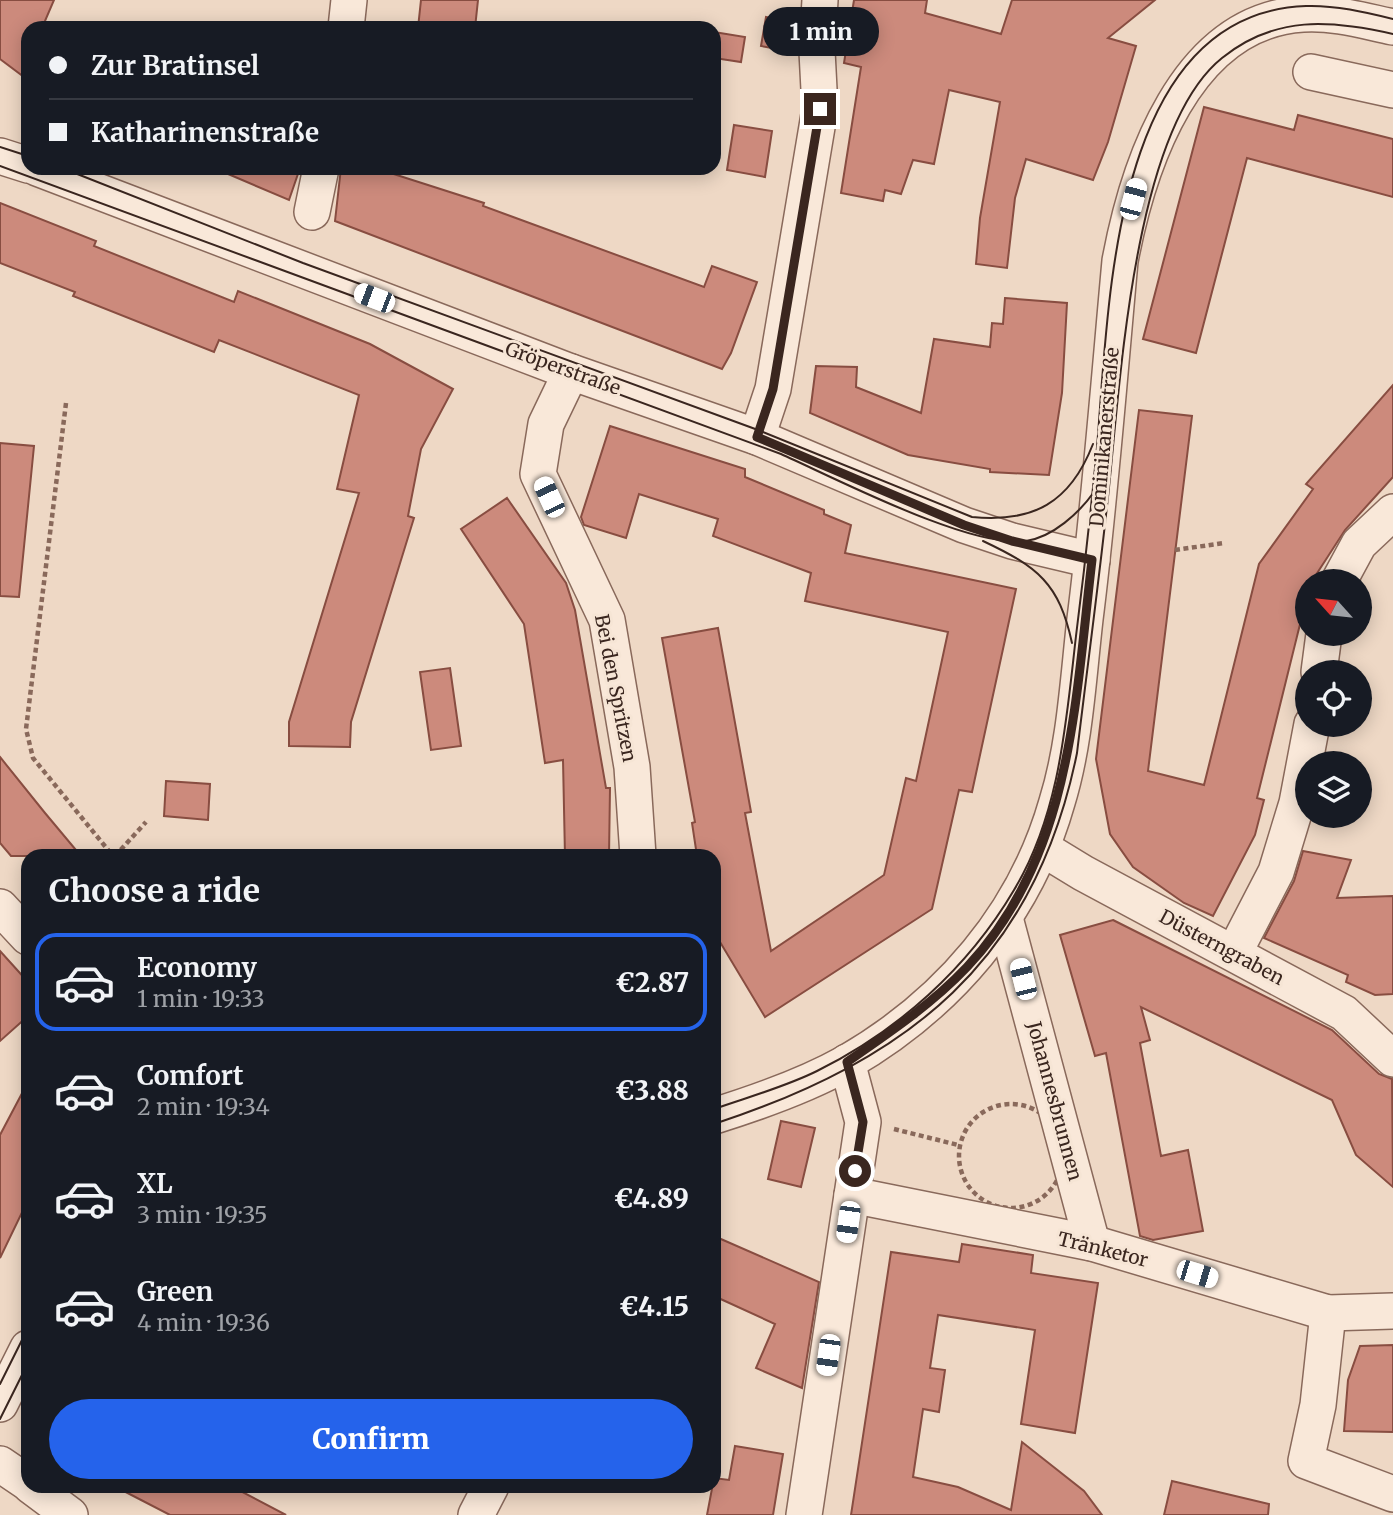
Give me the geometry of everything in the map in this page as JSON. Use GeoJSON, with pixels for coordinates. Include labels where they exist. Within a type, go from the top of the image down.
{"type":"FeatureCollection","features":[{"type":"Feature","properties":{"kind":"street"},"geometry":{"type":"LineString","coordinates":[[347,21],[349,0]]}},
{"type":"Feature","properties":{"kind":"street"},"geometry":{"type":"LineString","coordinates":[[757,437],[773,389],[820,109],[817,51],[820,0]]}},
{"type":"Feature","properties":{"kind":"street","name":"Dominikanerstraße"},"geometry":{"type":"LineString","coordinates":[[1042,848],[1058,802],[1069,749],[1092,560],[1120,261],[1139,177],[1164,124],[1193,75],[1219,47],[1293,7],[1393,27]]}},
{"type":"Feature","properties":{"kind":"street"},"geometry":{"type":"LineString","coordinates":[[1311,72],[1393,89]]}},
{"type":"Feature","properties":{"kind":"street"},"geometry":{"type":"LineString","coordinates":[[0,156],[21,163]]}},
{"type":"Feature","properties":{"kind":"street","name":"Gröperstraße"},"geometry":{"type":"LineString","coordinates":[[55,175],[571,372],[757,437],[964,525],[1012,541],[1092,560]]}},
{"type":"Feature","properties":{"kind":"street"},"geometry":{"type":"LineString","coordinates":[[312,212],[320,175]]}},
{"type":"Feature","properties":{"kind":"street","name":"Bei den Spritzen"},"geometry":{"type":"LineString","coordinates":[[571,372],[546,424],[538,474],[607,620],[632,767],[638,849]]}},
{"type":"Feature","properties":{"kind":"street"},"geometry":{"type":"LineString","coordinates":[[1345,569],[1359,544],[1393,512]]}},
{"type":"Feature","properties":{"kind":"street"},"geometry":{"type":"LineString","coordinates":[[1234,953],[1276,872],[1297,803],[1310,737]]}},
{"type":"Feature","properties":{"kind":"street"},"geometry":{"type":"LineString","coordinates":[[721,1114],[776,1094],[847,1062],[916,1014],[967,967],[1006,918],[1042,848]]}},
{"type":"Feature","properties":{"kind":"street","name":"Düsterngraben"},"geometry":{"type":"LineString","coordinates":[[1042,848],[1344,1013],[1393,1059]]}},
{"type":"Feature","properties":{"kind":"street"},"geometry":{"type":"LineString","coordinates":[[0,906],[21,929]]}},
{"type":"Feature","properties":{"kind":"street","name":"Johannesbrunnen"},"geometry":{"type":"LineString","coordinates":[[1006,918],[1092,1243]]}},
{"type":"Feature","properties":{"kind":"street"},"geometry":{"type":"LineString","coordinates":[[804,1515],[863,1122],[847,1062]]}},
{"type":"Feature","properties":{"kind":"street","name":"Tränketor"},"geometry":{"type":"LineString","coordinates":[[852,1195],[1092,1243],[1328,1313],[1393,1311]]}},
{"type":"Feature","properties":{"kind":"street"},"geometry":{"type":"LineString","coordinates":[[1328,1313],[1318,1405],[1306,1461],[1393,1494]]}},
{"type":"Feature","properties":{"kind":"street"},"geometry":{"type":"LineString","coordinates":[[0,1404],[21,1362]]}},
{"type":"Feature","properties":{"kind":"street"},"geometry":{"type":"LineString","coordinates":[[0,1464],[21,1479]]}},
{"type":"Feature","properties":{"kind":"street"},"geometry":{"type":"LineString","coordinates":[[40,1493],[69,1515]]}},
{"type":"Feature","properties":{"kind":"street"},"geometry":{"type":"LineString","coordinates":[[476,1515],[487,1493]]}},
{"type":"Feature","properties":{"kind":"path"},"geometry":{"type":"LineString","coordinates":[[66,403],[26,729],[33,758],[108,849]]}},
{"type":"Feature","properties":{"kind":"path"},"geometry":{"type":"LineString","coordinates":[[1175,550],[1224,543]]}},
{"type":"Feature","properties":{"kind":"path"},"geometry":{"type":"LineString","coordinates":[[121,849],[146,822]]}},
{"type":"Feature","properties":{"kind":"path"},"geometry":{"type":"LineString","coordinates":[[1013,1103],[1031,1107],[1046,1116],[1057,1131],[1063,1147],[1063,1165],[1057,1182],[1045,1195],[1030,1205],[1013,1209],[997,1207],[970,1190],[962,1176],[958,1145],[967,1127],[980,1114],[996,1106],[1013,1103]]}},
{"type":"Feature","properties":{"kind":"path"},"geometry":{"type":"LineString","coordinates":[[863,1122],[958,1145]]}},
{"type":"Feature","properties":{"kind":"building"},"geometry":{"type":"Polygon","coordinates":[[[0,0],[54,0],[45,21],[21,21],[21,75],[0,59],[0,0]]]}},
{"type":"Feature","properties":{"kind":"building"},"geometry":{"type":"Polygon","coordinates":[[[421,0],[478,0],[476,21],[419,21],[421,0]]]}},
{"type":"Feature","properties":{"kind":"building"},"geometry":{"type":"Polygon","coordinates":[[[854,0],[927,0],[925,13],[1001,34],[1012,0],[1155,0],[1108,38],[1136,46],[1108,142],[1093,180],[1026,159],[1015,198],[1007,268],[976,264],[980,218],[1000,102],[949,90],[934,164],[913,160],[901,194],[885,190],[883,201],[841,193],[861,67],[844,63],[854,0]]]}},
{"type":"Feature","properties":{"kind":"building"},"geometry":{"type":"Polygon","coordinates":[[[766,17],[795,22],[789,51],[761,46],[766,17]]]}},
{"type":"Feature","properties":{"kind":"building"},"geometry":{"type":"Polygon","coordinates":[[[721,33],[745,37],[741,62],[721,59],[721,33]]]}},
{"type":"Feature","properties":{"kind":"building"},"geometry":{"type":"Polygon","coordinates":[[[1204,107],[1294,130],[1298,115],[1393,139],[1393,197],[1247,158],[1196,353],[1143,339],[1204,107]]]}},
{"type":"Feature","properties":{"kind":"building"},"geometry":{"type":"Polygon","coordinates":[[[734,125],[772,131],[765,177],[727,170],[734,125]]]}},
{"type":"Feature","properties":{"kind":"building"},"geometry":{"type":"Polygon","coordinates":[[[230,175],[298,175],[289,200],[230,175]]]}},
{"type":"Feature","properties":{"kind":"building"},"geometry":{"type":"Polygon","coordinates":[[[340,175],[397,175],[484,203],[483,206],[704,287],[712,266],[757,282],[731,353],[722,369],[335,221],[340,175]]]}},
{"type":"Feature","properties":{"kind":"building"},"geometry":{"type":"Polygon","coordinates":[[[0,203],[96,241],[94,246],[234,302],[238,291],[370,344],[453,389],[421,449],[408,516],[414,518],[351,722],[350,747],[289,746],[289,722],[359,493],[337,489],[359,395],[219,340],[214,352],[73,296],[75,292],[0,263],[0,203]]]}},
{"type":"Feature","properties":{"kind":"building"},"geometry":{"type":"Polygon","coordinates":[[[1005,298],[1067,303],[1062,393],[1049,475],[990,472],[990,469],[908,455],[810,413],[816,366],[857,367],[856,387],[921,413],[934,339],[990,347],[992,323],[1003,324],[1005,298]]]}},
{"type":"Feature","properties":{"kind":"building"},"geometry":{"type":"Polygon","coordinates":[[[1393,385],[1393,477],[1345,530],[1320,569],[1295,569],[1295,644],[1257,798],[1264,800],[1255,835],[1213,916],[1184,903],[1133,867],[1110,834],[1096,759],[1139,410],[1192,416],[1148,771],[1204,785],[1259,564],[1313,489],[1306,484],[1393,385]]]}},
{"type":"Feature","properties":{"kind":"building"},"geometry":{"type":"Polygon","coordinates":[[[610,426],[745,469],[745,477],[824,510],[824,514],[851,525],[845,553],[1016,589],[972,792],[959,790],[932,909],[765,1017],[721,944],[721,849],[696,849],[692,823],[695,822],[662,638],[718,628],[751,812],[745,813],[771,951],[884,875],[906,778],[916,781],[948,632],[805,601],[811,573],[713,536],[718,519],[639,494],[626,538],[584,525],[581,517],[610,426]]]}},
{"type":"Feature","properties":{"kind":"building"},"geometry":{"type":"Polygon","coordinates":[[[0,443],[34,446],[19,597],[0,596],[0,443]]]}},
{"type":"Feature","properties":{"kind":"building"},"geometry":{"type":"Polygon","coordinates":[[[507,498],[566,583],[575,610],[606,788],[610,788],[609,849],[565,849],[563,760],[545,763],[524,624],[461,529],[507,498]]]}},
{"type":"Feature","properties":{"kind":"building"},"geometry":{"type":"Polygon","coordinates":[[[450,668],[461,746],[431,750],[420,672],[450,668]]]}},
{"type":"Feature","properties":{"kind":"building"},"geometry":{"type":"Polygon","coordinates":[[[0,757],[75,849],[21,849],[21,856],[11,856],[0,843],[0,757]]]}},
{"type":"Feature","properties":{"kind":"building"},"geometry":{"type":"Polygon","coordinates":[[[166,781],[210,784],[208,820],[164,816],[166,781]]]}},
{"type":"Feature","properties":{"kind":"building"},"geometry":{"type":"Polygon","coordinates":[[[1303,851],[1351,860],[1337,898],[1393,896],[1393,994],[1375,995],[1346,982],[1348,975],[1264,938],[1294,881],[1303,851]]]}},
{"type":"Feature","properties":{"kind":"building"},"geometry":{"type":"Polygon","coordinates":[[[1113,920],[1332,1030],[1379,1074],[1392,1079],[1393,1187],[1356,1155],[1332,1100],[1141,1007],[1150,1040],[1140,1043],[1161,1156],[1188,1150],[1203,1231],[1153,1240],[1140,1236],[1106,1053],[1095,1056],[1060,935],[1113,920]]]}},
{"type":"Feature","properties":{"kind":"building"},"geometry":{"type":"Polygon","coordinates":[[[0,951],[21,974],[21,1022],[0,1041],[0,951]]]}},
{"type":"Feature","properties":{"kind":"building"},"geometry":{"type":"Polygon","coordinates":[[[21,1095],[21,1214],[0,1258],[0,1135],[21,1095]]]}},
{"type":"Feature","properties":{"kind":"building"},"geometry":{"type":"Polygon","coordinates":[[[781,1121],[815,1128],[801,1187],[768,1179],[781,1121]]]}},
{"type":"Feature","properties":{"kind":"building"},"geometry":{"type":"Polygon","coordinates":[[[721,1239],[819,1282],[802,1388],[756,1368],[775,1324],[721,1299],[721,1239]]]}},
{"type":"Feature","properties":{"kind":"building"},"geometry":{"type":"Polygon","coordinates":[[[962,1244],[1033,1255],[1031,1273],[1098,1283],[1075,1433],[1021,1424],[1035,1330],[938,1315],[930,1368],[945,1370],[939,1412],[923,1409],[913,1477],[958,1487],[1011,1510],[1022,1442],[1084,1491],[1102,1515],[851,1515],[891,1252],[959,1262],[962,1244]]]}},
{"type":"Feature","properties":{"kind":"building"},"geometry":{"type":"Polygon","coordinates":[[[1393,1345],[1393,1432],[1344,1431],[1348,1380],[1360,1346],[1393,1345]]]}},
{"type":"Feature","properties":{"kind":"building"},"geometry":{"type":"Polygon","coordinates":[[[735,1446],[783,1454],[773,1515],[707,1515],[711,1493],[721,1493],[721,1479],[729,1480],[735,1446]]]}},
{"type":"Feature","properties":{"kind":"building"},"geometry":{"type":"Polygon","coordinates":[[[1172,1481],[1269,1504],[1268,1515],[1164,1515],[1172,1481]]]}},
{"type":"Feature","properties":{"kind":"building"},"geometry":{"type":"Polygon","coordinates":[[[128,1493],[244,1493],[286,1515],[170,1515],[128,1493]]]}},
{"type":"Feature","properties":{"kind":"tram line"},"geometry":{"type":"LineString","coordinates":[[721,1107],[805,1077],[847,1055],[903,1017],[929,995],[975,946],[996,919],[1029,861],[1051,799],[1069,701],[1090,518],[1107,321],[1117,249],[1133,177],[1157,112],[1192,58],[1241,21],[1306,6],[1339,8],[1393,19]]}},
{"type":"Feature","properties":{"kind":"tram line"},"geometry":{"type":"LineString","coordinates":[[721,1121],[784,1098],[847,1068],[903,1033],[953,992],[995,945],[1030,890],[1057,826],[1077,753],[1104,537],[1125,334],[1135,267],[1149,202],[1167,143],[1191,94],[1222,58],[1262,34],[1283,28],[1326,24],[1393,34]]}},
{"type":"Feature","properties":{"kind":"tram line"},"geometry":{"type":"LineString","coordinates":[[0,147],[21,154]]}},
{"type":"Feature","properties":{"kind":"tram line"},"geometry":{"type":"LineString","coordinates":[[0,166],[21,174]]}},
{"type":"Feature","properties":{"kind":"tram line"},"geometry":{"type":"LineString","coordinates":[[24,175],[781,454],[903,510],[972,534],[1002,541],[1036,539],[1064,523],[1094,492]]}},
{"type":"Feature","properties":{"kind":"tram line"},"geometry":{"type":"LineString","coordinates":[[80,175],[303,263],[758,430],[972,517],[1013,516],[1047,505],[1061,495],[1073,481],[1093,444]]}},
{"type":"Feature","properties":{"kind":"tram line"},"geometry":{"type":"LineString","coordinates":[[983,541],[1018,559],[1043,579],[1060,605],[1072,643]]}},
{"type":"Feature","properties":{"kind":"tram line"},"geometry":{"type":"LineString","coordinates":[[0,1384],[21,1342]]}},
{"type":"Feature","properties":{"kind":"tram line"},"geometry":{"type":"LineString","coordinates":[[0,1419],[21,1377]]}},
{"type":"Feature","properties":{"kind":"route"},"geometry":{"type":"LineString","coordinates":[[820,109],[773,389],[757,437],[964,525],[1012,541],[1092,560],[1069,749],[1058,802],[1042,848],[1006,918],[967,967],[916,1014],[847,1062],[863,1122],[855,1171]]}}]}
